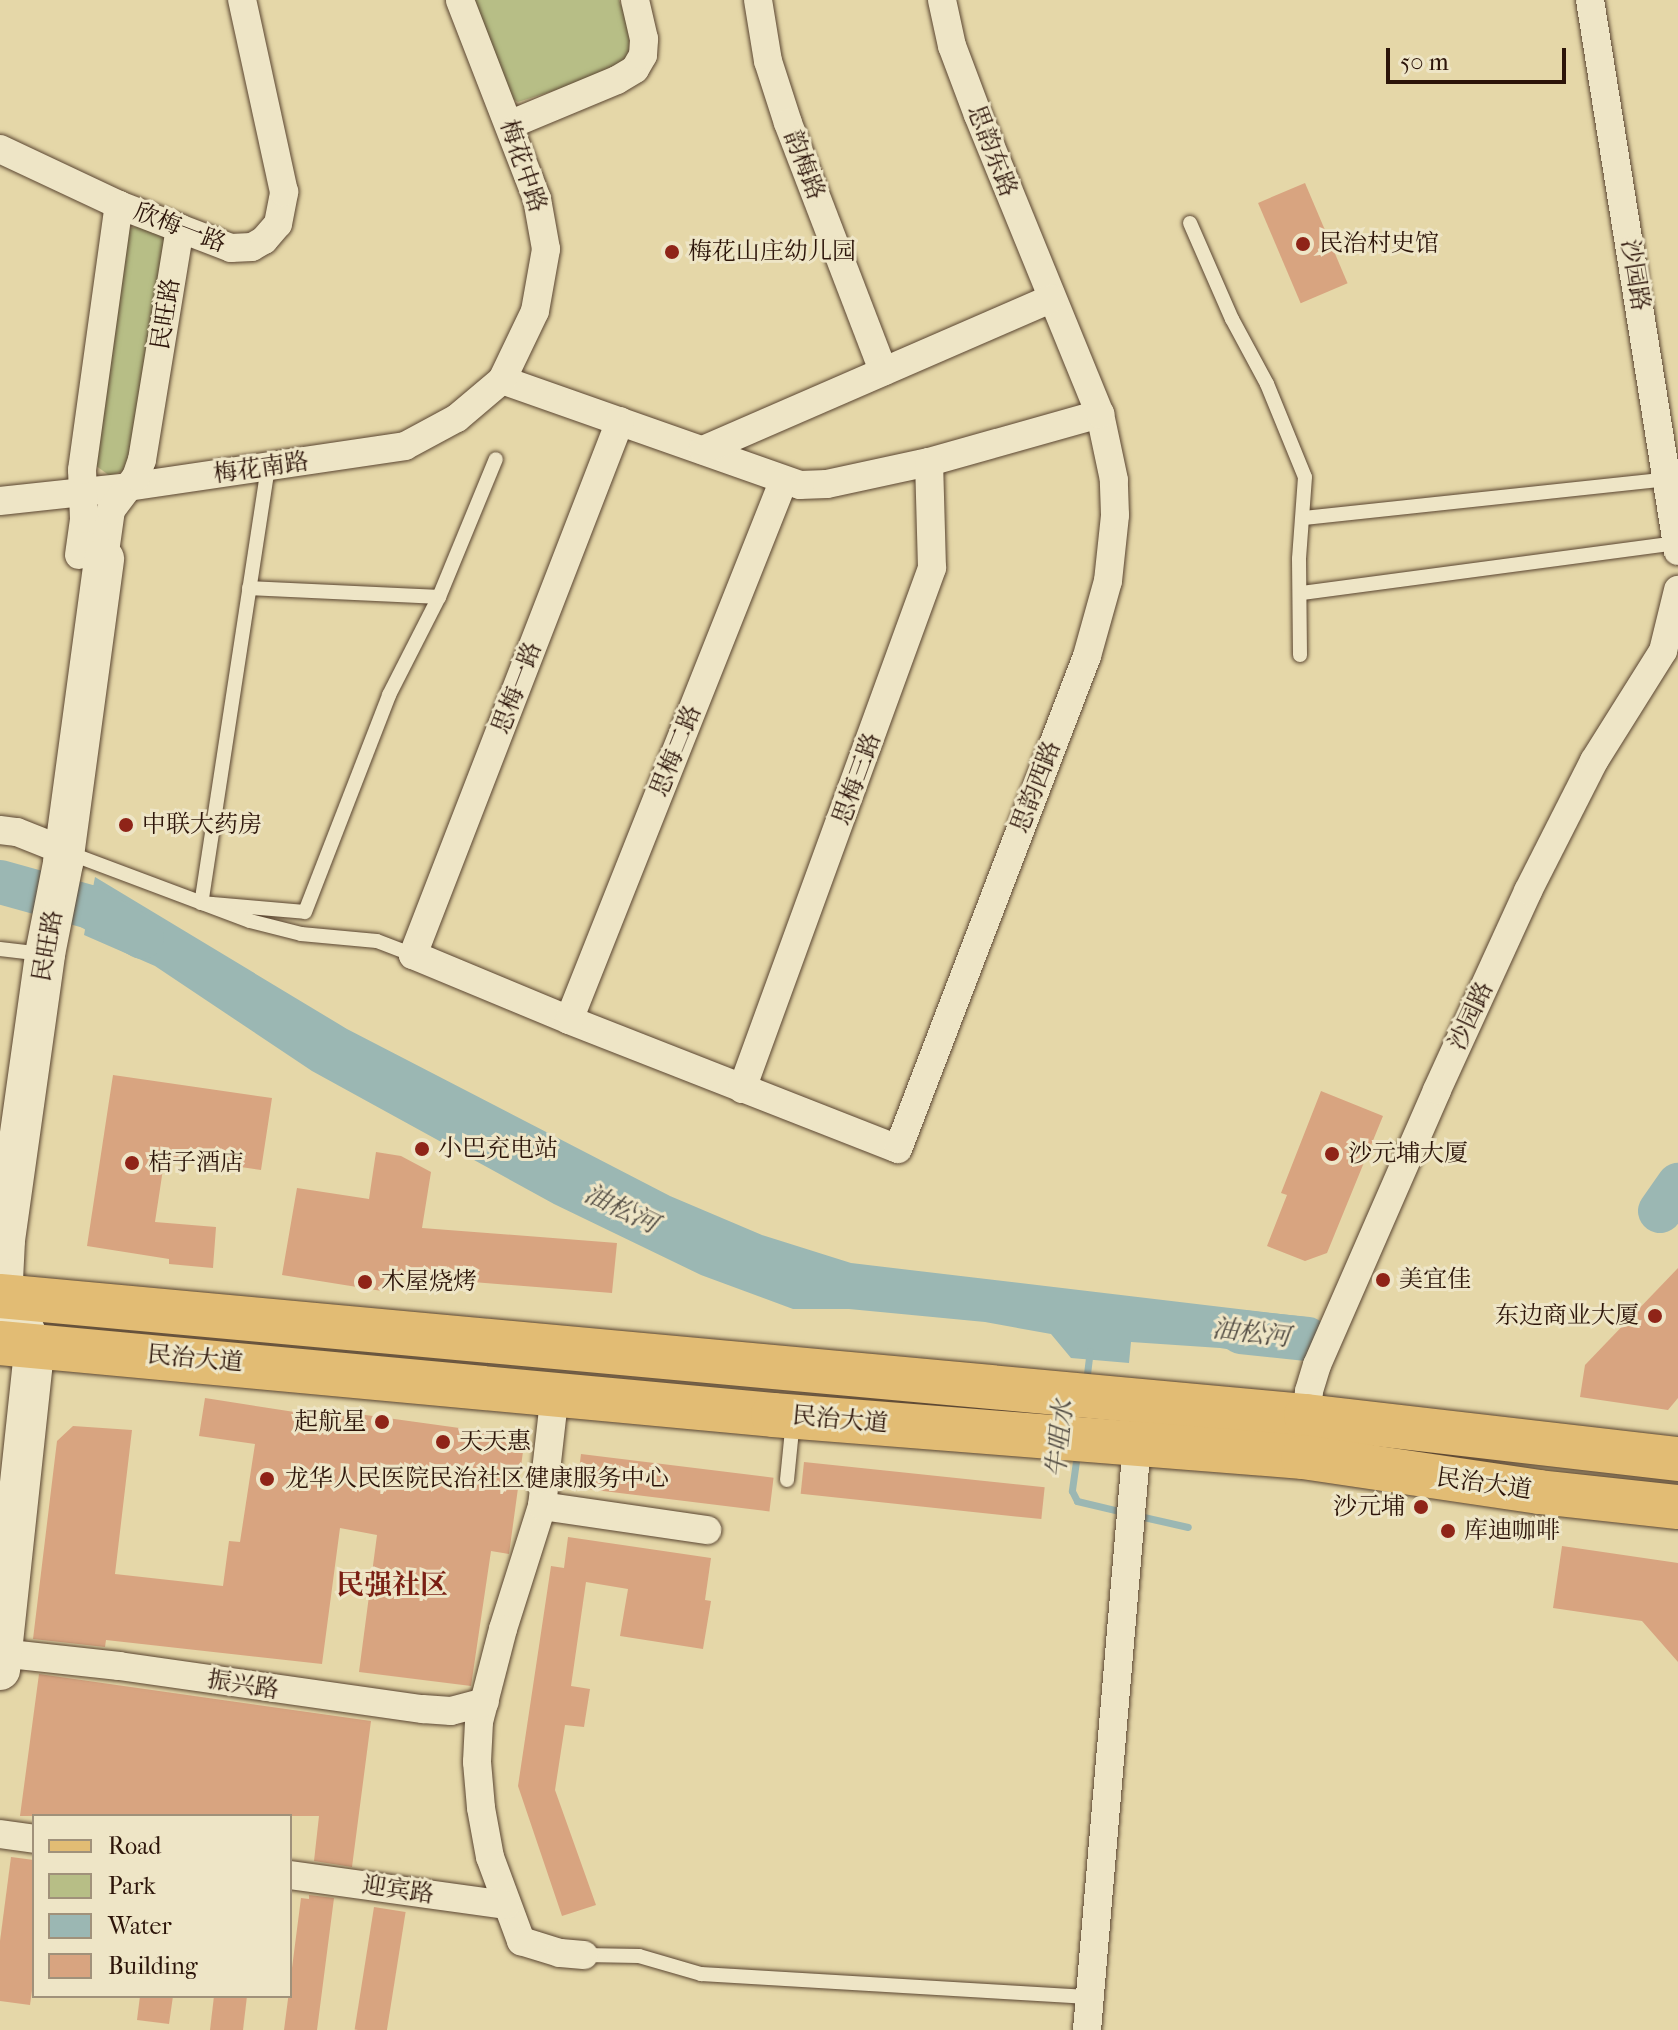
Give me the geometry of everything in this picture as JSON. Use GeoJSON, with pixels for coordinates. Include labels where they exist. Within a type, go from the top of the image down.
{"type":"FeatureCollection","features":[{"type":"Feature","properties":{"kind":"main road","name":"民旺路"},"geometry":{"type":"LineString","coordinates":[[0,1105],[28,945],[51,853],[91,557]]}},
{"type":"Feature","properties":{"kind":"main road","name":"民旺路"},"geometry":{"type":"LineString","coordinates":[[0,1440],[7,1325],[3,1280],[5,1240],[28,945]]}},
{"type":"Feature","properties":{"kind":"main road","name":"民旺路"},"geometry":{"type":"LineString","coordinates":[[1,1659],[32,1376],[7,1325]]}},
{"type":"Feature","properties":{"kind":"main road","name":"民治大道"},"geometry":{"type":"LineString","coordinates":[[7,1325],[1066,1394],[1126,1429]]}},
{"type":"Feature","properties":{"kind":"main road","name":"民治大道"},"geometry":{"type":"LineString","coordinates":[[7,1325],[555,1392],[794,1416],[1060,1437],[1126,1429],[1304,1436],[1678,1459]]}},
{"type":"Feature","properties":{"kind":"main road","name":"民治大道"},"geometry":{"type":"LineString","coordinates":[[1304,1436],[1539,1492],[1678,1507]]}},
{"type":"Feature","properties":{"kind":"street","name":"欣梅一路"},"geometry":{"type":"LineString","coordinates":[[0,149],[119,205],[240,250],[264,240],[273,232],[283,212],[284,192],[242,0]]}},
{"type":"Feature","properties":{"kind":"street","name":"梅花中路"},"geometry":{"type":"LineString","coordinates":[[460,0],[537,199],[546,249],[535,311],[502,380]]}},
{"type":"Feature","properties":{"kind":"street"},"geometry":{"type":"LineString","coordinates":[[509,125],[617,80],[635,69],[643,55],[644,39],[635,0]]}},
{"type":"Feature","properties":{"kind":"street","name":"韵梅路"},"geometry":{"type":"LineString","coordinates":[[758,0],[768,61],[788,123],[883,371]]}},
{"type":"Feature","properties":{"kind":"street","name":"思韵东路"},"geometry":{"type":"LineString","coordinates":[[942,0],[952,46],[1051,299],[1100,414]]}},
{"type":"Feature","properties":{"kind":"street","name":"沙园路"},"geometry":{"type":"LineString","coordinates":[[1590,0],[1677,547]]}},
{"type":"Feature","properties":{"kind":"street","name":"民旺路"},"geometry":{"type":"LineString","coordinates":[[91,557],[81,492],[119,205]]}},
{"type":"Feature","properties":{"kind":"street","name":"民旺路"},"geometry":{"type":"LineString","coordinates":[[91,557],[111,510],[142,460],[180,228]]}},
{"type":"Feature","properties":{"kind":"street"},"geometry":{"type":"LineString","coordinates":[[703,450],[1051,299]]}},
{"type":"Feature","properties":{"kind":"street"},"geometry":{"type":"LineString","coordinates":[[502,380],[703,450],[783,482],[827,484],[929,462],[1100,414]]}},
{"type":"Feature","properties":{"kind":"street","name":"梅花南路"},"geometry":{"type":"LineString","coordinates":[[0,501],[128,487],[415,443],[480,402],[502,380]]}},
{"type":"Feature","properties":{"kind":"street","name":"思韵西路"},"geometry":{"type":"LineString","coordinates":[[742,1089],[898,1149],[1098,620],[1108,581],[1115,515],[1110,450],[1100,414]]}},
{"type":"Feature","properties":{"kind":"street","name":"思梅一路"},"geometry":{"type":"LineString","coordinates":[[413,955],[620,421]]}},
{"type":"Feature","properties":{"kind":"street","name":"思梅三路"},"geometry":{"type":"LineString","coordinates":[[742,1089],[932,568],[929,462]]}},
{"type":"Feature","properties":{"kind":"street","name":"思梅二路"},"geometry":{"type":"LineString","coordinates":[[569,1020],[783,482]]}},
{"type":"Feature","properties":{"kind":"street","name":"沙园路"},"geometry":{"type":"LineString","coordinates":[[1304,1436],[1317,1365],[1437,1090],[1528,891],[1594,761],[1663,651],[1678,590]]}},
{"type":"Feature","properties":{"kind":"street"},"geometry":{"type":"LineString","coordinates":[[0,830],[51,853]]}},
{"type":"Feature","properties":{"kind":"street"},"geometry":{"type":"LineString","coordinates":[[413,955],[742,1089]]}},
{"type":"Feature","properties":{"kind":"street"},"geometry":{"type":"LineString","coordinates":[[555,1392],[542,1506],[503,1629],[492,1705],[479,1722],[481,1808],[490,1857],[521,1941],[550,1951],[584,1955]]}},
{"type":"Feature","properties":{"kind":"street"},"geometry":{"type":"LineString","coordinates":[[1087,2030],[1132,1495],[1126,1429]]}},
{"type":"Feature","properties":{"kind":"street"},"geometry":{"type":"LineString","coordinates":[[542,1506],[707,1530]]}},
{"type":"Feature","properties":{"kind":"street","name":"振兴路"},"geometry":{"type":"LineString","coordinates":[[1,1659],[119,1666],[409,1708],[451,1711],[492,1705]]}},
{"type":"Feature","properties":{"kind":"street"},"geometry":{"type":"LineString","coordinates":[[0,1834],[32,1839]]}},
{"type":"Feature","properties":{"kind":"street","name":"迎宾路"},"geometry":{"type":"LineString","coordinates":[[292,1875],[506,1905]]}},
{"type":"Feature","properties":{"kind":"lane"},"geometry":{"type":"LineString","coordinates":[[1190,223],[1232,319],[1267,384],[1305,477],[1299,559],[1302,593],[1300,655]]}},
{"type":"Feature","properties":{"kind":"lane"},"geometry":{"type":"LineString","coordinates":[[201,903],[305,912],[389,695],[439,597],[496,459]]}},
{"type":"Feature","properties":{"kind":"lane"},"geometry":{"type":"LineString","coordinates":[[201,903],[268,467]]}},
{"type":"Feature","properties":{"kind":"lane"},"geometry":{"type":"LineString","coordinates":[[1304,518],[1668,479]]}},
{"type":"Feature","properties":{"kind":"lane"},"geometry":{"type":"LineString","coordinates":[[1302,593],[1677,547]]}},
{"type":"Feature","properties":{"kind":"lane"},"geometry":{"type":"LineString","coordinates":[[249,588],[439,597]]}},
{"type":"Feature","properties":{"kind":"lane"},"geometry":{"type":"LineString","coordinates":[[51,853],[301,934],[377,941],[413,955]]}},
{"type":"Feature","properties":{"kind":"lane"},"geometry":{"type":"LineString","coordinates":[[787,1480],[794,1416]]}},
{"type":"Feature","properties":{"kind":"lane"},"geometry":{"type":"LineString","coordinates":[[584,1955],[639,1956],[701,1974],[1090,1997]]}},
{"type":"Feature","properties":{"kind":"green space"},"geometry":{"type":"Polygon","coordinates":[[[475,0],[619,0],[628,23],[630,54],[616,71],[518,102],[511,98],[475,0]]]}},
{"type":"Feature","properties":{"kind":"green space"},"geometry":{"type":"Polygon","coordinates":[[[141,226],[166,236],[128,469],[110,476],[95,465],[127,234],[130,228],[141,226]]]}},
{"type":"Feature","properties":{"kind":"water"},"geometry":{"type":"Polygon","coordinates":[[[95,877],[347,1029],[670,1196],[762,1235],[851,1263],[1306,1317],[1291,1359],[1220,1348],[1131,1342],[1129,1363],[1071,1358],[1051,1334],[985,1322],[849,1309],[793,1309],[701,1275],[554,1204],[312,1071],[155,966],[84,935],[95,877]]]}},
{"type":"Feature","properties":{"kind":"building","name":"民治村史馆"},"geometry":{"type":"Polygon","coordinates":[[[1305,183],[1348,283],[1301,303],[1258,203],[1305,183]]]}},
{"type":"Feature","properties":{"kind":"building","name":"桔子酒店"},"geometry":{"type":"Polygon","coordinates":[[[113,1075],[272,1098],[261,1170],[165,1156],[155,1222],[216,1227],[213,1268],[169,1264],[169,1259],[87,1246],[113,1075]]]}},
{"type":"Feature","properties":{"kind":"building","name":"沙元埔大厦"},"geometry":{"type":"Polygon","coordinates":[[[1321,1091],[1383,1116],[1327,1253],[1305,1261],[1267,1246],[1287,1195],[1281,1193],[1321,1091]]]}},
{"type":"Feature","properties":{"kind":"building"},"geometry":{"type":"Polygon","coordinates":[[[376,1152],[401,1156],[431,1172],[422,1228],[617,1243],[612,1293],[385,1275],[382,1291],[282,1275],[297,1188],[369,1199],[376,1152]]]}},
{"type":"Feature","properties":{"kind":"building","name":"东边商业大厦"},"geometry":{"type":"Polygon","coordinates":[[[1678,1268],[1678,1398],[1668,1410],[1580,1397],[1585,1365],[1678,1268]]]}},
{"type":"Feature","properties":{"kind":"building"},"geometry":{"type":"Polygon","coordinates":[[[205,1398],[314,1415],[315,1408],[525,1437],[509,1554],[491,1551],[471,1686],[359,1672],[377,1535],[340,1528],[322,1664],[106,1640],[105,1647],[33,1639],[57,1441],[73,1426],[132,1430],[115,1574],[223,1586],[229,1541],[240,1542],[255,1444],[199,1436],[205,1398]]]}},
{"type":"Feature","properties":{"kind":"building"},"geometry":{"type":"Polygon","coordinates":[[[581,1454],[774,1478],[769,1511],[577,1488],[581,1454]]]}},
{"type":"Feature","properties":{"kind":"building"},"geometry":{"type":"Polygon","coordinates":[[[804,1462],[1045,1487],[1041,1519],[801,1494],[804,1462]]]}},
{"type":"Feature","properties":{"kind":"building"},"geometry":{"type":"Polygon","coordinates":[[[568,1537],[711,1558],[705,1600],[711,1601],[703,1649],[620,1636],[628,1589],[586,1582],[571,1686],[590,1689],[584,1727],[565,1725],[555,1790],[596,1905],[562,1916],[518,1786],[551,1566],[564,1568],[568,1537]]]}},
{"type":"Feature","properties":{"kind":"building"},"geometry":{"type":"Polygon","coordinates":[[[1562,1546],[1678,1563],[1678,1662],[1642,1621],[1553,1608],[1562,1546]]]}},
{"type":"Feature","properties":{"kind":"building"},"geometry":{"type":"Polygon","coordinates":[[[39,1674],[371,1721],[352,1867],[314,1861],[319,1816],[20,1816],[39,1674]]]}},
{"type":"Feature","properties":{"kind":"building"},"geometry":{"type":"Polygon","coordinates":[[[11,1857],[32,1860],[30,2005],[0,2001],[0,1941],[11,1857]]]}},
{"type":"Feature","properties":{"kind":"building"},"geometry":{"type":"Polygon","coordinates":[[[309,1895],[334,1898],[317,2030],[284,2030],[288,1998],[292,1998],[292,1968],[301,1898],[309,1899],[309,1895]]]}},
{"type":"Feature","properties":{"kind":"building"},"geometry":{"type":"Polygon","coordinates":[[[374,1907],[406,1912],[387,2030],[355,2029],[374,1907]]]}},
{"type":"Feature","properties":{"kind":"building"},"geometry":{"type":"Polygon","coordinates":[[[140,1998],[173,1998],[169,2024],[137,2020],[140,1998]]]}},
{"type":"Feature","properties":{"kind":"building"},"geometry":{"type":"Polygon","coordinates":[[[214,1998],[247,1998],[243,2030],[210,2030],[214,1998]]]}},
{"type":"Feature","properties":{"kind":"waterway","name":"油松河"},"geometry":{"type":"LineString","coordinates":[[0,882],[90,907],[142,937]]}},
{"type":"Feature","properties":{"kind":"waterway","name":"油松河"},"geometry":{"type":"LineString","coordinates":[[1660,1211],[1678,1185]]}},
{"type":"Feature","properties":{"kind":"waterway","name":"油松河"},"geometry":{"type":"LineString","coordinates":[[1241,1332],[1308,1339]]}},
{"type":"Feature","properties":{"kind":"waterway","name":"牛咀水"},"geometry":{"type":"LineString","coordinates":[[1086,1382],[1090,1351]]}},
{"type":"Feature","properties":{"kind":"waterway","name":"牛咀水"},"geometry":{"type":"LineString","coordinates":[[1077,1454],[1072,1491],[1077,1501],[1123,1512]]}},
{"type":"Feature","properties":{"kind":"waterway","name":"牛咀水"},"geometry":{"type":"LineString","coordinates":[[1139,1516],[1188,1527]]}},
{"type":"Feature","properties":{"kind":"place","name":"民治村史馆"},"geometry":{"type":"Point","coordinates":[1303,244]}},
{"type":"Feature","properties":{"kind":"place","name":"梅花山庄幼儿园"},"geometry":{"type":"Point","coordinates":[672,252]}},
{"type":"Feature","properties":{"kind":"place","name":"中联大药房"},"geometry":{"type":"Point","coordinates":[126,825]}},
{"type":"Feature","properties":{"kind":"place","name":"小巴充电站"},"geometry":{"type":"Point","coordinates":[422,1149]}},
{"type":"Feature","properties":{"kind":"place","name":"沙元埔大厦"},"geometry":{"type":"Point","coordinates":[1332,1154]}},
{"type":"Feature","properties":{"kind":"place","name":"桔子酒店"},"geometry":{"type":"Point","coordinates":[132,1163]}},
{"type":"Feature","properties":{"kind":"place","name":"美宜佳"},"geometry":{"type":"Point","coordinates":[1383,1280]}},
{"type":"Feature","properties":{"kind":"place","name":"木屋烧烤"},"geometry":{"type":"Point","coordinates":[365,1282]}},
{"type":"Feature","properties":{"kind":"place","name":"东边商业大厦"},"geometry":{"type":"Point","coordinates":[1655,1316]}},
{"type":"Feature","properties":{"kind":"place","name":"起航星"},"geometry":{"type":"Point","coordinates":[382,1422]}},
{"type":"Feature","properties":{"kind":"place","name":"天天惠"},"geometry":{"type":"Point","coordinates":[443,1442]}},
{"type":"Feature","properties":{"kind":"place","name":"龙华人民医院民治社区健康服务中心"},"geometry":{"type":"Point","coordinates":[267,1479]}},
{"type":"Feature","properties":{"kind":"place","name":"沙元埔"},"geometry":{"type":"Point","coordinates":[1421,1507]}},
{"type":"Feature","properties":{"kind":"place","name":"库迪咖啡"},"geometry":{"type":"Point","coordinates":[1448,1531]}},
{"type":"Feature","properties":{"kind":"district","name":"民强社区"},"geometry":{"type":"Point","coordinates":[392,1585]}}]}
